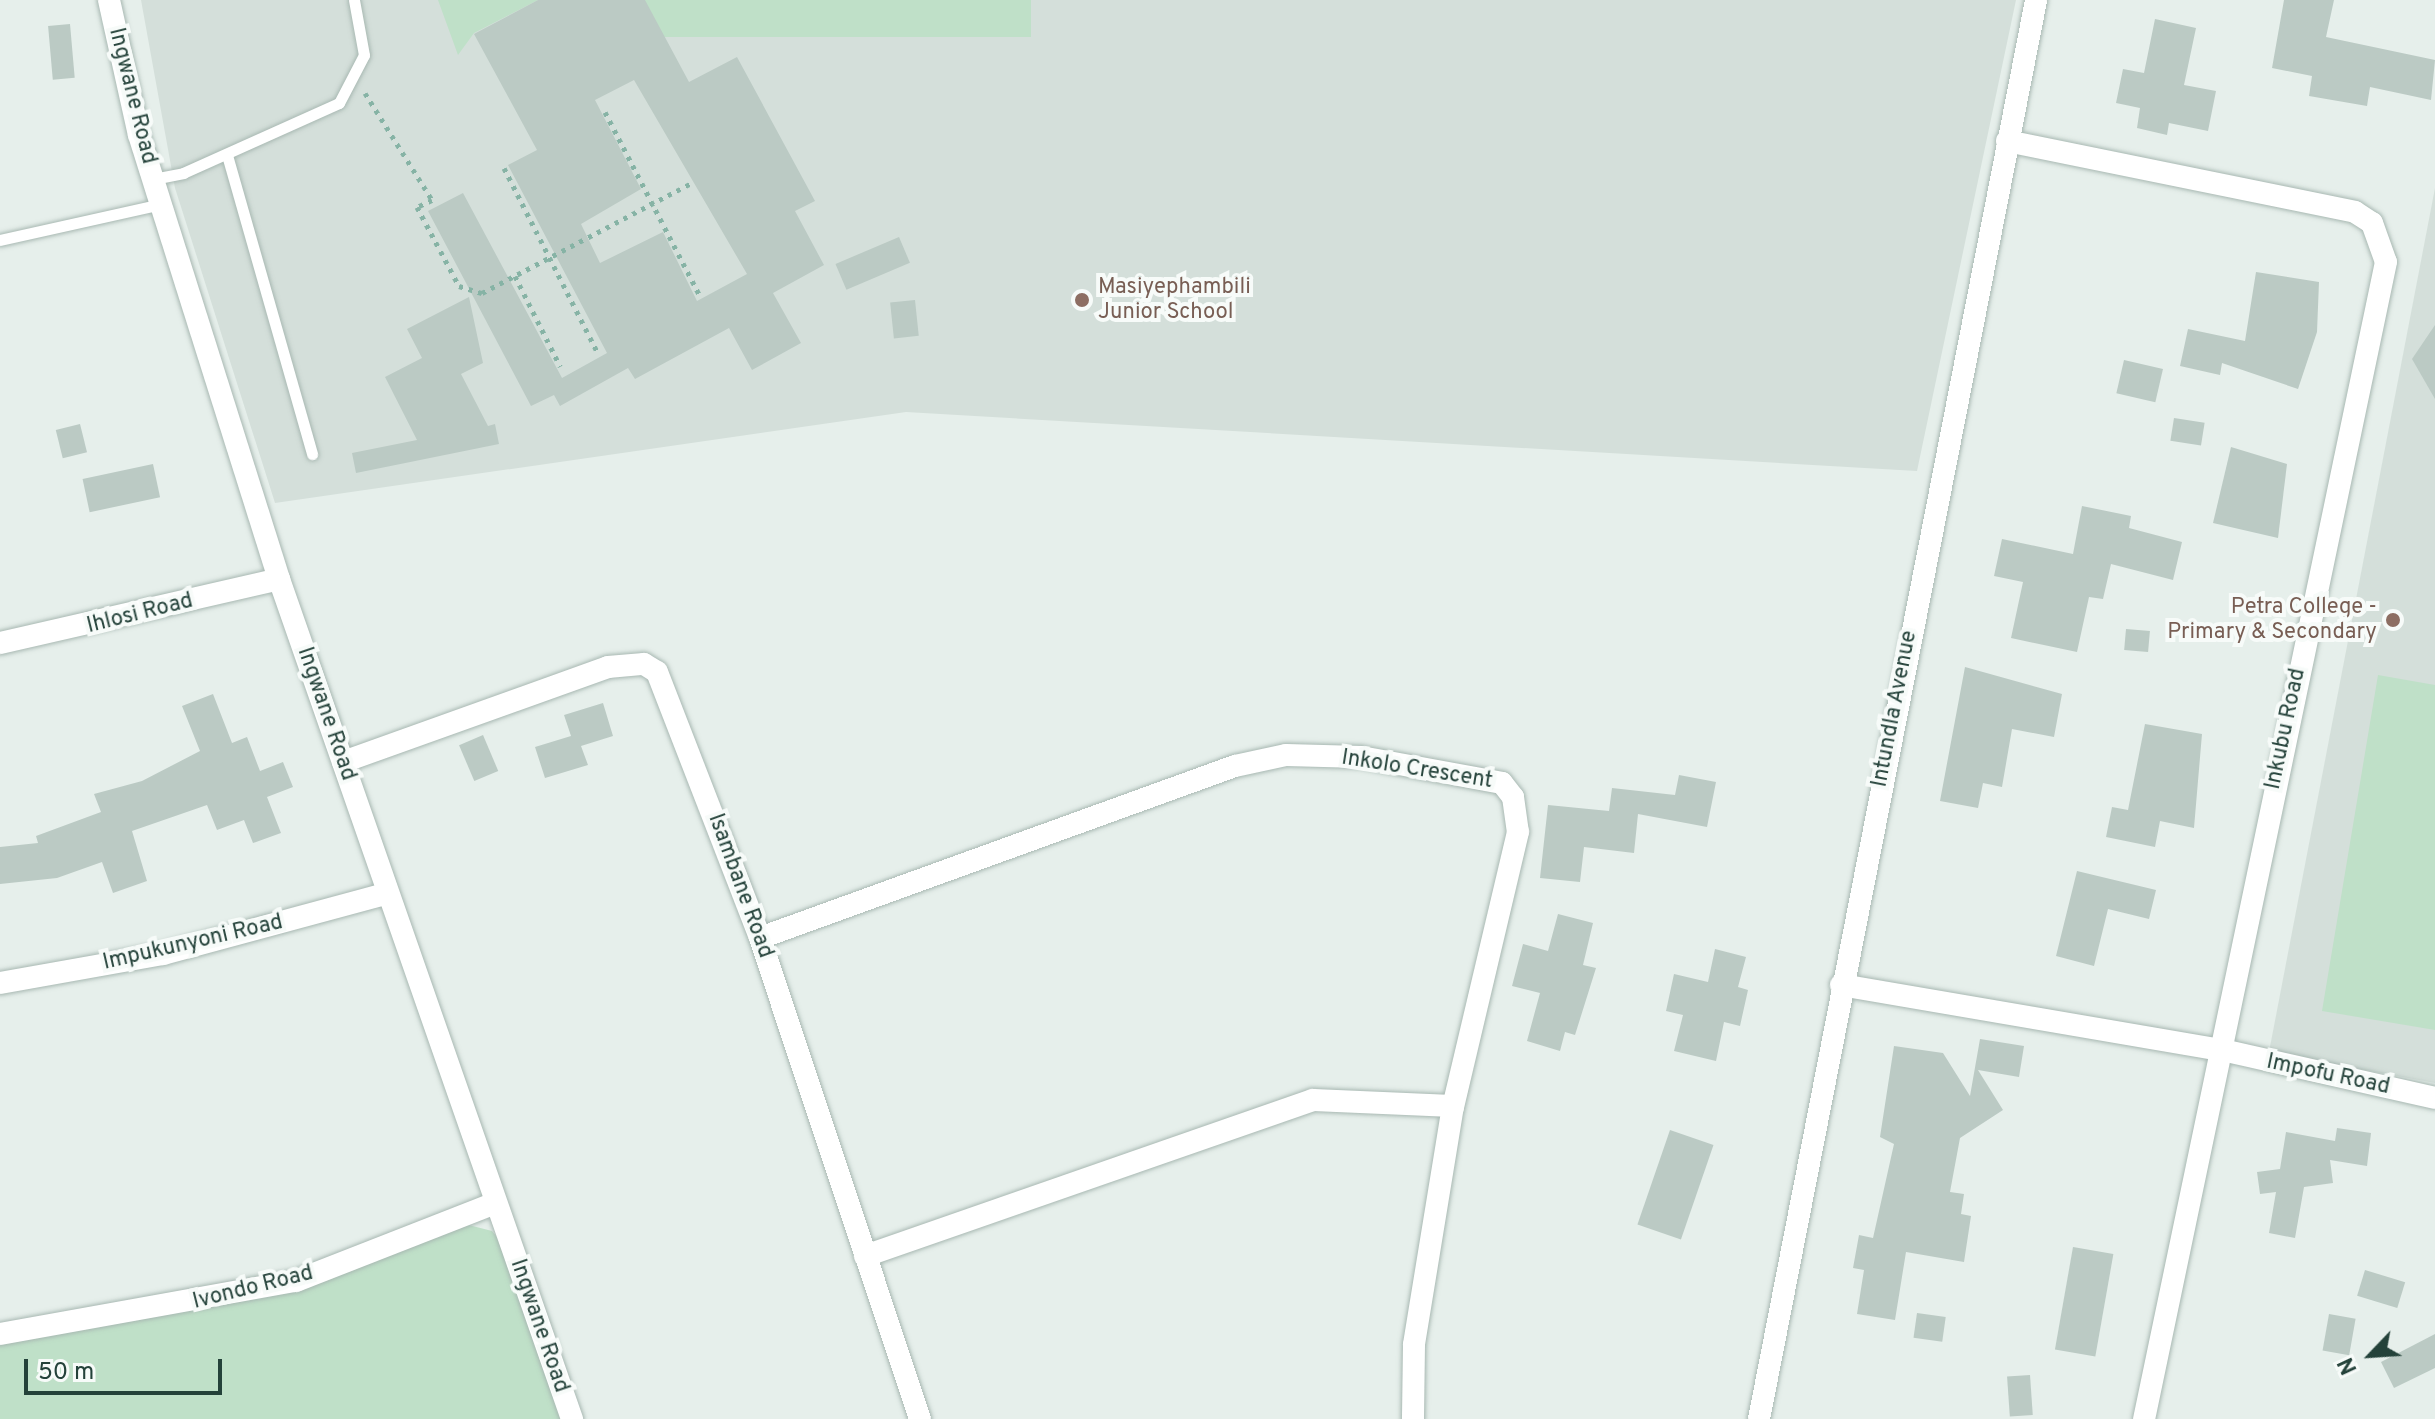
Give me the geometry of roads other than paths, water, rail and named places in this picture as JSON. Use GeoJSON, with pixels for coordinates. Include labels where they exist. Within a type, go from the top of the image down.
{"type":"FeatureCollection","features":[{"type":"Feature","properties":{"kind":"street","name":"Ingwane Road"},"geometry":{"type":"LineString","coordinates":[[109,0],[153,179],[279,579],[385,894],[572,1419]]}},
{"type":"Feature","properties":{"kind":"street","name":"Intundla Avenue"},"geometry":{"type":"LineString","coordinates":[[1759,1419],[1841,985],[2036,0]]}},
{"type":"Feature","properties":{"kind":"street","name":"Inkubu Road"},"geometry":{"type":"LineString","coordinates":[[2007,141],[2355,212],[2384,243],[2386,262],[2144,1419]]}},
{"type":"Feature","properties":{"kind":"street","name":"Ihlosi Road"},"geometry":{"type":"LineString","coordinates":[[0,643],[279,579]]}},
{"type":"Feature","properties":{"kind":"street","name":"Isambane Road"},"geometry":{"type":"LineString","coordinates":[[343,762],[608,667],[644,664],[668,688],[760,938],[920,1419]]}},
{"type":"Feature","properties":{"kind":"street","name":"Inkolo Crescent"},"geometry":{"type":"LineString","coordinates":[[760,938],[1235,766],[1286,755],[1361,757],[1483,776],[1513,797],[1518,832],[1453,1106],[1414,1345],[1413,1419]]}},
{"type":"Feature","properties":{"kind":"street","name":"Impukunyoni Road"},"geometry":{"type":"LineString","coordinates":[[0,983],[163,954],[385,894]]}},
{"type":"Feature","properties":{"kind":"street","name":"Impofu Road"},"geometry":{"type":"LineString","coordinates":[[1841,985],[2222,1050],[2435,1098]]}},
{"type":"Feature","properties":{"kind":"street"},"geometry":{"type":"LineString","coordinates":[[865,1256],[1313,1100],[1453,1106]]}},
{"type":"Feature","properties":{"kind":"street","name":"Ivondo Road"},"geometry":{"type":"LineString","coordinates":[[0,1334],[296,1281],[495,1203]]}},
{"type":"Feature","properties":{"kind":"lane"},"geometry":{"type":"LineString","coordinates":[[153,179],[227,155],[325,114],[356,79],[364,55],[354,0]]}},
{"type":"Feature","properties":{"kind":"lane"},"geometry":{"type":"LineString","coordinates":[[227,155],[312,454]]}},
{"type":"Feature","properties":{"kind":"lane"},"geometry":{"type":"LineString","coordinates":[[0,240],[161,204]]}},
{"type":"Feature","properties":{"kind":"place","name":"Masiyephambili Junior School"},"geometry":{"type":"Point","coordinates":[1082,300]}},
{"type":"Feature","properties":{"kind":"place","name":"Petra College - Primary & Secondary"},"geometry":{"type":"Point","coordinates":[2393,620]}}]}
